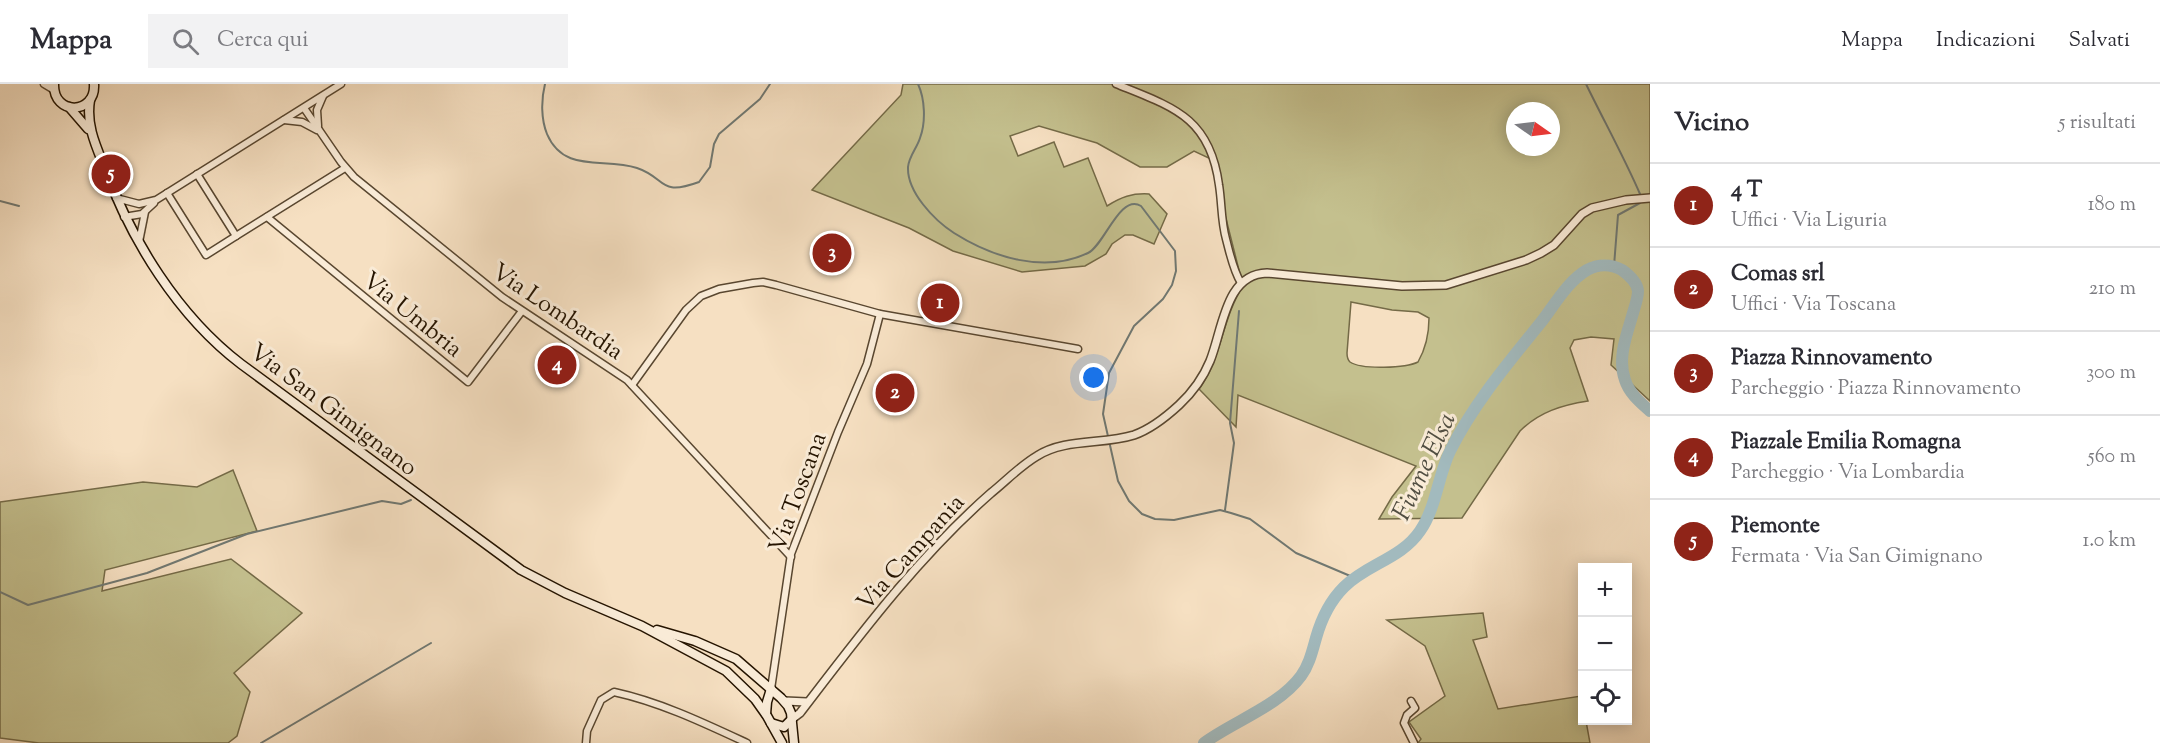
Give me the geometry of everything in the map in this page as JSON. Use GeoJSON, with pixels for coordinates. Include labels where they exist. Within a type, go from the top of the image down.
{"type":"FeatureCollection","features":[{"type":"Feature","properties":{"kind":"main road","name":"Via San Gimignano"},"geometry":{"type":"LineString","coordinates":[[94,84],[89,118],[92,135],[116,198],[139,243],[200,328],[236,360],[517,567],[556,589],[642,626],[726,671],[748,691],[766,714],[782,743]]}},
{"type":"Feature","properties":{"kind":"main road","name":"Via San Gimignano"},"geometry":{"type":"LineString","coordinates":[[54,87],[59,102],[69,107],[92,135]]}},
{"type":"Feature","properties":{"kind":"main road"},"geometry":{"type":"LineString","coordinates":[[69,107],[80,107],[90,100]]}},
{"type":"Feature","properties":{"kind":"main road","name":"Via San Gimignano"},"geometry":{"type":"LineString","coordinates":[[642,626],[695,641],[742,663],[790,708],[794,743]]}},
{"type":"Feature","properties":{"kind":"main road"},"geometry":{"type":"LineString","coordinates":[[766,714],[771,689]]}},
{"type":"Feature","properties":{"kind":"main road"},"geometry":{"type":"LineString","coordinates":[[771,723],[784,727],[792,719]]}},
{"type":"Feature","properties":{"kind":"street"},"geometry":{"type":"LineString","coordinates":[[44,84],[54,87]]}},
{"type":"Feature","properties":{"kind":"street"},"geometry":{"type":"LineString","coordinates":[[124,216],[135,217],[145,212],[156,200],[341,84]]}},
{"type":"Feature","properties":{"kind":"street"},"geometry":{"type":"LineString","coordinates":[[1116,84],[1182,114],[1202,133],[1213,154],[1220,187],[1223,227],[1234,268],[1241,282],[1250,275],[1268,273],[1402,286],[1446,285],[1526,260],[1541,253],[1554,245],[1582,214],[1592,208],[1626,200],[1650,198]]}},
{"type":"Feature","properties":{"kind":"street"},"geometry":{"type":"LineString","coordinates":[[320,132],[316,117],[323,96]]}},
{"type":"Feature","properties":{"kind":"street","name":"Via Lombardia"},"geometry":{"type":"LineString","coordinates":[[304,108],[345,168],[492,290],[632,385],[791,557]]}},
{"type":"Feature","properties":{"kind":"street"},"geometry":{"type":"LineString","coordinates":[[284,120],[302,122],[320,132]]}},
{"type":"Feature","properties":{"kind":"street"},"geometry":{"type":"LineString","coordinates":[[167,193],[206,255],[345,168]]}},
{"type":"Feature","properties":{"kind":"street"},"geometry":{"type":"LineString","coordinates":[[197,174],[236,236]]}},
{"type":"Feature","properties":{"kind":"street"},"geometry":{"type":"LineString","coordinates":[[116,198],[139,204],[156,200]]}},
{"type":"Feature","properties":{"kind":"street"},"geometry":{"type":"LineString","coordinates":[[139,243],[145,212]]}},
{"type":"Feature","properties":{"kind":"street","name":"Via Umbria"},"geometry":{"type":"LineString","coordinates":[[267,217],[468,382],[522,311]]}},
{"type":"Feature","properties":{"kind":"street"},"geometry":{"type":"LineString","coordinates":[[632,385],[696,299],[706,292],[763,282],[880,314],[1078,349]]}},
{"type":"Feature","properties":{"kind":"street","name":"Via Campania"},"geometry":{"type":"LineString","coordinates":[[792,719],[931,549],[971,511],[1039,454],[1057,448],[1126,437],[1142,432],[1185,400],[1198,384],[1211,360],[1233,295],[1241,282]]}},
{"type":"Feature","properties":{"kind":"street","name":"Via Toscana"},"geometry":{"type":"LineString","coordinates":[[771,689],[791,557],[840,426],[867,364],[880,314]]}},
{"type":"Feature","properties":{"kind":"street"},"geometry":{"type":"LineString","coordinates":[[586,743],[587,731],[601,700],[614,692],[699,721],[747,743]]}},
{"type":"Feature","properties":{"kind":"street"},"geometry":{"type":"LineString","coordinates":[[785,701],[807,702]]}},
{"type":"Feature","properties":{"kind":"street"},"geometry":{"type":"LineString","coordinates":[[1411,701],[1415,708],[1407,715],[1404,723],[1414,743]]}},
{"type":"Feature","properties":{"kind":"shaded area"},"geometry":{"type":"Polygon","coordinates":[[[903,84],[1650,84],[1650,401],[1611,365],[1614,339],[1591,337],[1574,340],[1570,348],[1588,401],[1551,410],[1527,424],[1462,518],[1379,519],[1392,497],[1416,466],[1238,395],[1236,427],[1199,389],[1213,364],[1230,311],[1243,286],[1211,159],[1194,151],[1167,167],[1140,167],[1097,143],[1039,126],[1010,136],[1018,156],[1054,142],[1064,167],[1088,158],[1107,206],[1127,196],[1149,194],[1167,214],[1154,244],[1133,235],[1125,235],[1112,244],[1106,254],[1085,266],[1022,272],[953,251],[909,228],[812,190],[901,95],[903,84]],[[1351,302],[1347,353],[1350,362],[1356,365],[1384,367],[1404,366],[1418,362],[1426,340],[1429,318],[1418,312],[1392,310],[1351,302]]]}},
{"type":"Feature","properties":{"kind":"shaded area"},"geometry":{"type":"Polygon","coordinates":[[[233,470],[257,531],[105,570],[102,591],[231,559],[302,613],[234,673],[250,692],[237,736],[228,743],[39,743],[0,738],[0,502],[143,482],[197,487],[233,470]]]}},
{"type":"Feature","properties":{"kind":"shaded area"},"geometry":{"type":"Polygon","coordinates":[[[1483,613],[1487,637],[1473,640],[1498,709],[1578,696],[1578,725],[1587,725],[1590,743],[1418,743],[1421,739],[1409,722],[1445,696],[1425,646],[1387,620],[1483,613]]]}},
{"type":"Feature","properties":{"kind":"waterway"},"geometry":{"type":"LineString","coordinates":[[545,84],[542,109],[545,128],[554,146],[564,155],[586,162],[637,168],[669,187],[676,188],[699,182],[710,167],[714,144],[719,134],[760,99],[770,84]]}},
{"type":"Feature","properties":{"kind":"waterway"},"geometry":{"type":"LineString","coordinates":[[918,84],[924,118],[919,142],[909,163],[909,176],[917,195],[930,213],[954,233],[1001,255],[1019,260],[1054,262],[1088,253],[1100,241],[1119,213],[1133,204],[1141,206],[1175,251],[1176,271],[1172,285],[1163,299],[1134,326],[1109,373],[1103,414],[1118,481],[1129,501],[1142,514],[1155,519],[1174,520],[1220,510],[1250,519],[1296,553],[1355,578]]}},
{"type":"Feature","properties":{"kind":"waterway"},"geometry":{"type":"LineString","coordinates":[[1586,84],[1640,194]]}},
{"type":"Feature","properties":{"kind":"waterway"},"geometry":{"type":"LineString","coordinates":[[0,201],[19,206]]}},
{"type":"Feature","properties":{"kind":"waterway"},"geometry":{"type":"LineString","coordinates":[[1614,266],[1618,215],[1640,203]]}},
{"type":"Feature","properties":{"kind":"waterway","name":"Fiume Elsa"},"geometry":{"type":"LineString","coordinates":[[1204,743],[1269,705],[1292,687],[1306,667],[1323,618],[1339,592],[1363,572],[1394,555],[1412,541],[1430,512],[1450,451],[1470,416],[1562,293],[1574,280],[1591,268],[1604,266],[1618,268],[1627,274],[1636,285],[1638,296],[1624,346],[1622,363],[1629,389],[1650,411]]}},
{"type":"Feature","properties":{"kind":"waterway"},"geometry":{"type":"LineString","coordinates":[[1225,510],[1234,443],[1230,423],[1239,311]]}},
{"type":"Feature","properties":{"kind":"waterway"},"geometry":{"type":"LineString","coordinates":[[0,592],[28,605],[147,573],[247,534],[382,501],[401,504],[411,500]]}},
{"type":"Feature","properties":{"kind":"waterway"},"geometry":{"type":"LineString","coordinates":[[261,743],[431,643]]}},
{"type":"Feature","properties":{"kind":"place","name":"Piemonte"},"geometry":{"type":"Point","coordinates":[111,174]}},
{"type":"Feature","properties":{"kind":"place","name":"Piazza Rinnovamento"},"geometry":{"type":"Point","coordinates":[832,253]}},
{"type":"Feature","properties":{"kind":"place","name":"4 T"},"geometry":{"type":"Point","coordinates":[940,303]}},
{"type":"Feature","properties":{"kind":"place","name":"Piazzale Emilia Romagna"},"geometry":{"type":"Point","coordinates":[557,365]}},
{"type":"Feature","properties":{"kind":"place","name":"Comas srl"},"geometry":{"type":"Point","coordinates":[895,393]}}]}
